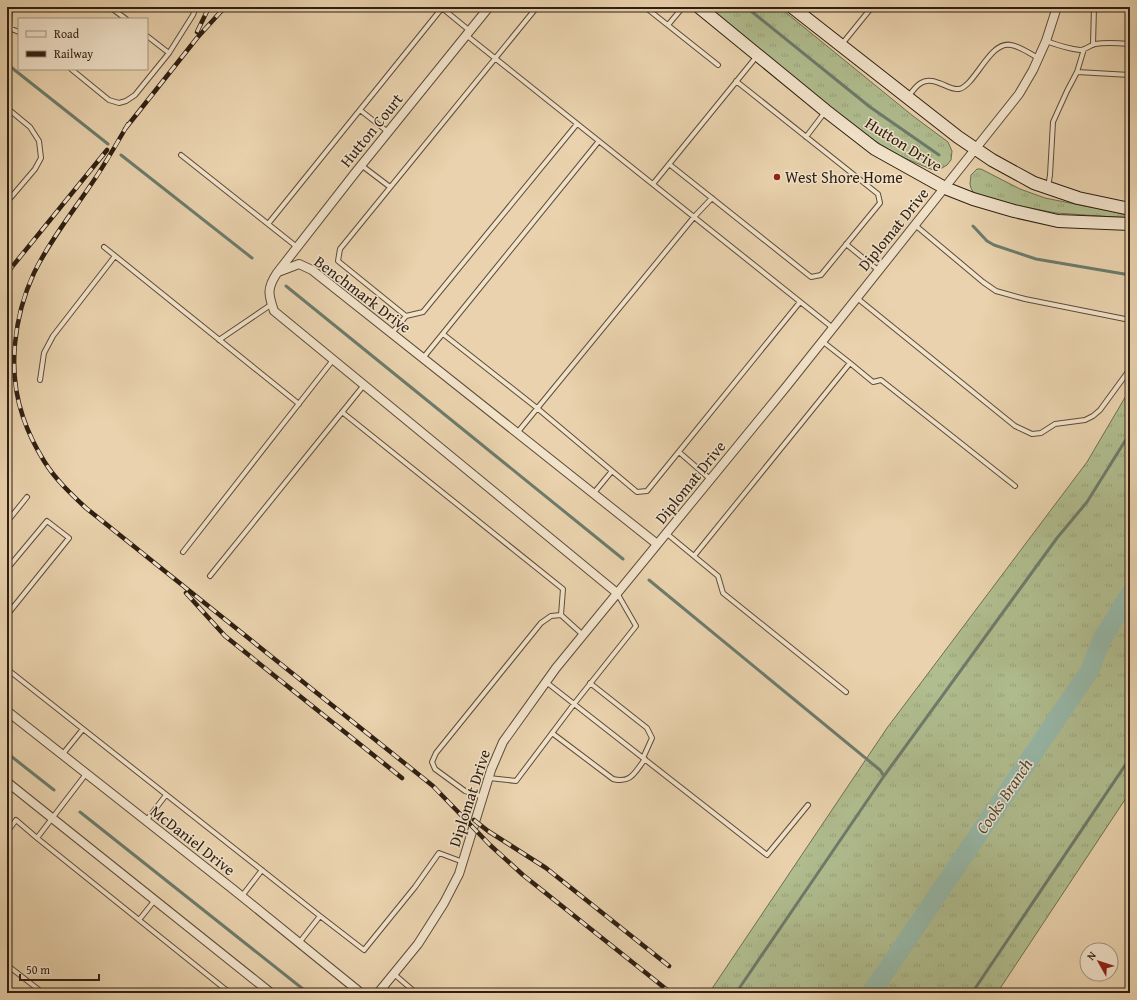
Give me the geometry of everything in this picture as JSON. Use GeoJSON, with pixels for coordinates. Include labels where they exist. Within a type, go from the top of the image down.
{"type":"FeatureCollection","features":[{"type":"Feature","properties":{"kind":"street","name":"Hutton Court"},"geometry":{"type":"LineString","coordinates":[[277,273],[361,165],[489,7]]}},
{"type":"Feature","properties":{"kind":"street","name":"Hutton Drive"},"geometry":{"type":"LineString","coordinates":[[698,7],[875,149],[945,188],[973,199],[1014,211],[1058,221],[1130,224]]}},
{"type":"Feature","properties":{"kind":"street"},"geometry":{"type":"LineString","coordinates":[[792,7],[958,137],[992,160],[1028,179],[1078,198],[1130,209]]}},
{"type":"Feature","properties":{"kind":"street","name":"Diplomat Drive"},"geometry":{"type":"LineString","coordinates":[[378,993],[418,944],[444,903],[459,874],[473,826],[484,797],[488,778],[503,742],[546,682],[583,635],[833,328],[914,224],[945,188],[1019,94],[1039,58],[1057,7]]}},
{"type":"Feature","properties":{"kind":"street","name":"Benchmark Drive"},"geometry":{"type":"LineString","coordinates":[[277,273],[299,264],[312,270],[657,544]]}},
{"type":"Feature","properties":{"kind":"street"},"geometry":{"type":"LineString","coordinates":[[277,273],[271,282],[269,295],[274,311],[617,593]]}},
{"type":"Feature","properties":{"kind":"street","name":"McDaniel Drive"},"geometry":{"type":"LineString","coordinates":[[7,711],[361,993]]}},
{"type":"Feature","properties":{"kind":"street"},"geometry":{"type":"LineString","coordinates":[[7,782],[271,993]]}},
{"type":"Feature","properties":{"kind":"lane"},"geometry":{"type":"LineString","coordinates":[[10,7],[9,28],[18,32]]}},
{"type":"Feature","properties":{"kind":"lane"},"geometry":{"type":"LineString","coordinates":[[110,7],[125,18]]}},
{"type":"Feature","properties":{"kind":"lane"},"geometry":{"type":"LineString","coordinates":[[72,70],[109,100],[119,103],[126,101],[135,95],[169,53],[193,15],[196,7]]}},
{"type":"Feature","properties":{"kind":"lane"},"geometry":{"type":"LineString","coordinates":[[406,316],[338,261],[340,249],[537,7]]}},
{"type":"Feature","properties":{"kind":"lane"},"geometry":{"type":"LineString","coordinates":[[645,7],[718,65]]}},
{"type":"Feature","properties":{"kind":"lane"},"geometry":{"type":"LineString","coordinates":[[668,25],[683,7]]}},
{"type":"Feature","properties":{"kind":"lane"},"geometry":{"type":"LineString","coordinates":[[841,45],[872,7]]}},
{"type":"Feature","properties":{"kind":"lane"},"geometry":{"type":"LineString","coordinates":[[1093,45],[1094,7]]}},
{"type":"Feature","properties":{"kind":"lane"},"geometry":{"type":"LineString","coordinates":[[268,224],[442,8],[495,59],[833,328]]}},
{"type":"Feature","properties":{"kind":"lane"},"geometry":{"type":"LineString","coordinates":[[148,37],[169,53]]}},
{"type":"Feature","properties":{"kind":"lane"},"geometry":{"type":"LineString","coordinates":[[1046,41],[1066,48],[1084,49],[1093,45],[1105,43],[1130,44]]}},
{"type":"Feature","properties":{"kind":"lane"},"geometry":{"type":"LineString","coordinates":[[908,98],[918,84],[928,81],[938,82],[954,89],[961,89],[994,51],[1002,46],[1010,44],[1039,58]]}},
{"type":"Feature","properties":{"kind":"lane"},"geometry":{"type":"LineString","coordinates":[[1048,187],[1053,122],[1067,91],[1078,72],[1084,49]]}},
{"type":"Feature","properties":{"kind":"lane"},"geometry":{"type":"LineString","coordinates":[[653,184],[757,55]]}},
{"type":"Feature","properties":{"kind":"lane"},"geometry":{"type":"LineString","coordinates":[[1078,72],[1130,75]]}},
{"type":"Feature","properties":{"kind":"lane"},"geometry":{"type":"LineString","coordinates":[[669,164],[811,277],[821,275],[880,203],[878,194],[736,82]]}},
{"type":"Feature","properties":{"kind":"lane"},"geometry":{"type":"LineString","coordinates":[[7,108],[30,127],[39,141],[40,158],[35,169],[7,202]]}},
{"type":"Feature","properties":{"kind":"lane"},"geometry":{"type":"LineString","coordinates":[[360,110],[388,132]]}},
{"type":"Feature","properties":{"kind":"lane"},"geometry":{"type":"LineString","coordinates":[[806,137],[826,111]]}},
{"type":"Feature","properties":{"kind":"lane"},"geometry":{"type":"LineString","coordinates":[[392,334],[406,316],[423,312],[577,124]]}},
{"type":"Feature","properties":{"kind":"lane"},"geometry":{"type":"LineString","coordinates":[[423,358],[599,141]]}},
{"type":"Feature","properties":{"kind":"lane"},"geometry":{"type":"LineString","coordinates":[[182,156],[297,247]]}},
{"type":"Feature","properties":{"kind":"lane"},"geometry":{"type":"LineString","coordinates":[[361,165],[390,187]]}},
{"type":"Feature","properties":{"kind":"lane"},"geometry":{"type":"LineString","coordinates":[[517,433],[694,217],[712,198]]}},
{"type":"Feature","properties":{"kind":"lane"},"geometry":{"type":"LineString","coordinates":[[914,224],[983,282],[996,290],[1025,299],[1130,320]]}},
{"type":"Feature","properties":{"kind":"lane"},"geometry":{"type":"LineString","coordinates":[[846,244],[878,270]]}},
{"type":"Feature","properties":{"kind":"lane"},"geometry":{"type":"LineString","coordinates":[[104,247],[299,404]]}},
{"type":"Feature","properties":{"kind":"lane"},"geometry":{"type":"LineString","coordinates":[[40,380],[44,353],[53,336],[115,256]]}},
{"type":"Feature","properties":{"kind":"lane"},"geometry":{"type":"LineString","coordinates":[[857,298],[1015,426],[1032,434],[1042,433],[1055,424],[1085,420],[1093,416],[1100,410],[1130,369]]}},
{"type":"Feature","properties":{"kind":"lane"},"geometry":{"type":"LineString","coordinates":[[442,334],[537,408],[636,492],[647,491],[800,302]]}},
{"type":"Feature","properties":{"kind":"lane"},"geometry":{"type":"LineString","coordinates":[[219,340],[272,304]]}},
{"type":"Feature","properties":{"kind":"lane"},"geometry":{"type":"LineString","coordinates":[[822,341],[872,382],[881,380],[1015,486]]}},
{"type":"Feature","properties":{"kind":"lane"},"geometry":{"type":"LineString","coordinates":[[183,552],[333,360]]}},
{"type":"Feature","properties":{"kind":"lane"},"geometry":{"type":"LineString","coordinates":[[694,556],[850,364]]}},
{"type":"Feature","properties":{"kind":"lane"},"geometry":{"type":"LineString","coordinates":[[210,576],[364,385]]}},
{"type":"Feature","properties":{"kind":"lane"},"geometry":{"type":"LineString","coordinates":[[342,412],[563,589],[561,615]]}},
{"type":"Feature","properties":{"kind":"lane"},"geometry":{"type":"LineString","coordinates":[[679,452],[710,479]]}},
{"type":"Feature","properties":{"kind":"lane"},"geometry":{"type":"LineString","coordinates":[[593,494],[612,471]]}},
{"type":"Feature","properties":{"kind":"lane"},"geometry":{"type":"LineString","coordinates":[[7,522],[27,497]]}},
{"type":"Feature","properties":{"kind":"lane"},"geometry":{"type":"LineString","coordinates":[[7,569],[47,521],[69,538],[7,615]]}},
{"type":"Feature","properties":{"kind":"lane"},"geometry":{"type":"LineString","coordinates":[[666,533],[718,576],[723,593],[846,692]]}},
{"type":"Feature","properties":{"kind":"lane"},"geometry":{"type":"LineString","coordinates":[[488,778],[516,781],[590,683],[636,626],[617,593]]}},
{"type":"Feature","properties":{"kind":"lane"},"geometry":{"type":"LineString","coordinates":[[484,797],[465,791],[436,769],[432,762],[436,753],[541,623],[551,616],[561,615],[583,635]]}},
{"type":"Feature","properties":{"kind":"lane"},"geometry":{"type":"LineString","coordinates":[[7,669],[364,950],[415,887],[439,853],[463,862]]}},
{"type":"Feature","properties":{"kind":"lane"},"geometry":{"type":"LineString","coordinates":[[546,682],[767,855],[808,805]]}},
{"type":"Feature","properties":{"kind":"lane"},"geometry":{"type":"LineString","coordinates":[[552,733],[613,779],[621,781],[629,779],[644,759],[652,738],[647,728],[590,683]]}},
{"type":"Feature","properties":{"kind":"lane"},"geometry":{"type":"LineString","coordinates":[[62,755],[83,729]]}},
{"type":"Feature","properties":{"kind":"lane"},"geometry":{"type":"LineString","coordinates":[[37,838],[86,774]]}},
{"type":"Feature","properties":{"kind":"lane"},"geometry":{"type":"LineString","coordinates":[[145,821],[166,795]]}},
{"type":"Feature","properties":{"kind":"lane"},"geometry":{"type":"LineString","coordinates":[[7,832],[16,820],[230,993]]}},
{"type":"Feature","properties":{"kind":"lane"},"geometry":{"type":"LineString","coordinates":[[241,896],[262,870]]}},
{"type":"Feature","properties":{"kind":"lane"},"geometry":{"type":"LineString","coordinates":[[139,920],[155,900]]}},
{"type":"Feature","properties":{"kind":"lane"},"geometry":{"type":"LineString","coordinates":[[299,943],[320,916]]}},
{"type":"Feature","properties":{"kind":"lane"},"geometry":{"type":"LineString","coordinates":[[7,965],[43,993]]}},
{"type":"Feature","properties":{"kind":"lane"},"geometry":{"type":"LineString","coordinates":[[393,974],[416,993]]}},
{"type":"Feature","properties":{"kind":"green space"},"geometry":{"type":"Polygon","coordinates":[[[707,7],[779,7],[913,116],[948,142],[952,151],[951,160],[942,168],[933,170],[902,157],[875,141],[707,7]]]}},
{"type":"Feature","properties":{"kind":"green space"},"geometry":{"type":"Polygon","coordinates":[[[977,169],[981,169],[1020,189],[1045,198],[1130,215],[1130,218],[1056,213],[980,196],[973,192],[970,184],[971,175],[977,169]]]}},
{"type":"Feature","properties":{"kind":"green space"},"geometry":{"type":"Polygon","coordinates":[[[1130,389],[1130,792],[997,993],[709,993],[887,728],[1087,462],[1130,389]]]}},
{"type":"Feature","properties":{"kind":"waterway"},"geometry":{"type":"LineString","coordinates":[[746,7],[870,107],[939,155]]}},
{"type":"Feature","properties":{"kind":"waterway"},"geometry":{"type":"LineString","coordinates":[[7,64],[108,144]]}},
{"type":"Feature","properties":{"kind":"waterway"},"geometry":{"type":"LineString","coordinates":[[121,155],[252,258]]}},
{"type":"Feature","properties":{"kind":"waterway"},"geometry":{"type":"LineString","coordinates":[[973,226],[987,241],[994,245],[1036,259],[1130,275]]}},
{"type":"Feature","properties":{"kind":"waterway"},"geometry":{"type":"LineString","coordinates":[[286,286],[623,559]]}},
{"type":"Feature","properties":{"kind":"waterway"},"geometry":{"type":"LineString","coordinates":[[736,993],[884,776],[1057,538],[1087,502],[1130,433]]}},
{"type":"Feature","properties":{"kind":"waterway"},"geometry":{"type":"LineString","coordinates":[[649,580],[880,770],[884,776]]}},
{"type":"Feature","properties":{"kind":"waterway","name":"Cooks Branch"},"geometry":{"type":"LineString","coordinates":[[871,993],[1090,670],[1101,641],[1130,594]]}},
{"type":"Feature","properties":{"kind":"waterway"},"geometry":{"type":"LineString","coordinates":[[7,753],[54,790]]}},
{"type":"Feature","properties":{"kind":"waterway"},"geometry":{"type":"LineString","coordinates":[[972,993],[1130,758]]}},
{"type":"Feature","properties":{"kind":"waterway"},"geometry":{"type":"LineString","coordinates":[[80,812],[308,993]]}},
{"type":"Feature","properties":{"kind":"railway"},"geometry":{"type":"LineString","coordinates":[[197,32],[209,7]]}},
{"type":"Feature","properties":{"kind":"railway"},"geometry":{"type":"LineString","coordinates":[[125,129],[197,38],[225,7]]}},
{"type":"Feature","properties":{"kind":"railway"},"geometry":{"type":"LineString","coordinates":[[128,124],[100,171],[46,250],[34,273],[22,307],[15,344],[15,381],[18,399],[25,423],[32,440],[48,468],[69,492],[86,508],[433,786],[490,845],[523,875],[671,993]]}},
{"type":"Feature","properties":{"kind":"railway"},"geometry":{"type":"LineString","coordinates":[[7,273],[107,150]]}},
{"type":"Feature","properties":{"kind":"railway"},"geometry":{"type":"LineString","coordinates":[[186,593],[225,636],[402,778]]}},
{"type":"Feature","properties":{"kind":"railway"},"geometry":{"type":"LineString","coordinates":[[474,820],[488,831],[546,868],[669,966]]}},
{"type":"Feature","properties":{"kind":"place","name":"West Shore Home"},"geometry":{"type":"Point","coordinates":[777,177]}}]}
